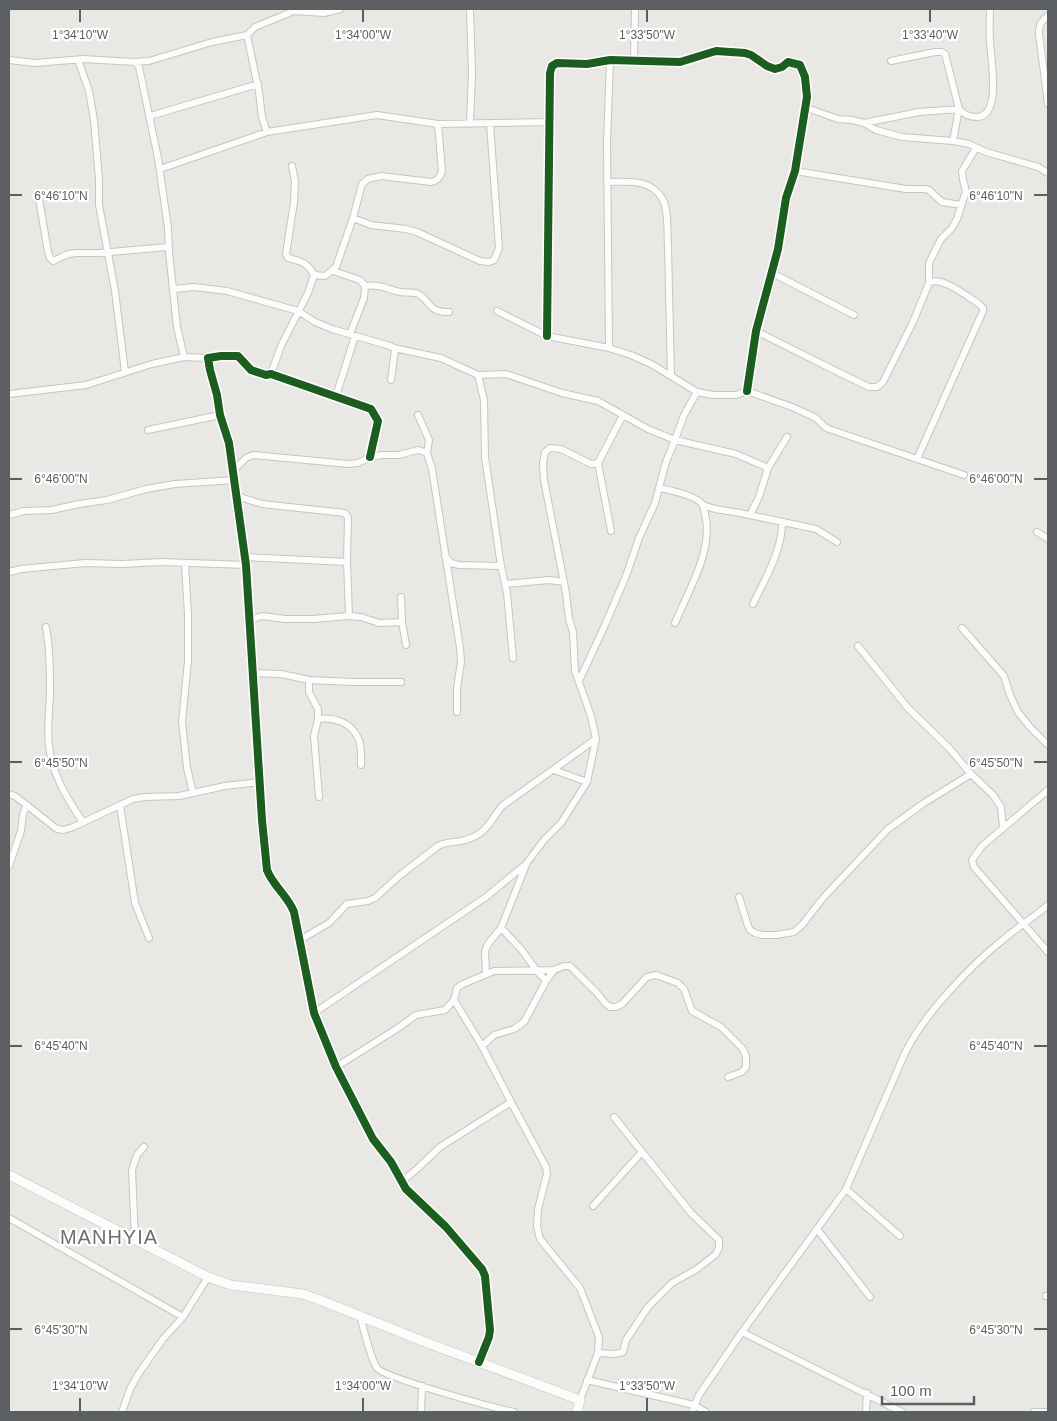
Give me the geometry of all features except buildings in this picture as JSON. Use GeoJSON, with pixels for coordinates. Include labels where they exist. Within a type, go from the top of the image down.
{"type":"FeatureCollection","features":[{"type":"Feature","properties":{"kind":"street"},"geometry":{"type":"LineString","coordinates":[[9,60],[35,64],[78,60],[149,61],[212,42],[247,35],[255,27],[294,11],[324,13],[340,9]]}},
{"type":"Feature","properties":{"kind":"street"},"geometry":{"type":"LineString","coordinates":[[470,9],[472,73],[470,124]]}},
{"type":"Feature","properties":{"kind":"street"},"geometry":{"type":"LineString","coordinates":[[634,61],[635,9]]}},
{"type":"Feature","properties":{"kind":"street"},"geometry":{"type":"LineString","coordinates":[[864,123],[919,112],[959,109],[964,114],[982,117],[987,113],[994,87],[990,39],[990,9]]}},
{"type":"Feature","properties":{"kind":"street"},"geometry":{"type":"LineString","coordinates":[[1048,16],[1042,20],[1038,34],[1046,73],[1048,104]]}},
{"type":"Feature","properties":{"kind":"street"},"geometry":{"type":"LineString","coordinates":[[247,35],[258,84],[262,117],[267,132]]}},
{"type":"Feature","properties":{"kind":"street"},"geometry":{"type":"LineString","coordinates":[[547,336],[549,122],[550,74],[552,66],[558,63],[587,64],[610,60],[680,62],[716,51],[745,53],[766,66],[775,69],[782,67],[788,62],[795,63],[800,65],[805,77],[807,97],[795,170],[786,198],[772,273],[756,331],[747,392]]}},
{"type":"Feature","properties":{"kind":"street"},"geometry":{"type":"LineString","coordinates":[[891,61],[935,52],[946,54],[959,109],[953,141]]}},
{"type":"Feature","properties":{"kind":"street"},"geometry":{"type":"LineString","coordinates":[[78,60],[89,91],[94,120],[99,179],[98,196],[115,291],[125,372]]}},
{"type":"Feature","properties":{"kind":"street"},"geometry":{"type":"LineString","coordinates":[[609,348],[607,182],[610,60]]}},
{"type":"Feature","properties":{"kind":"street"},"geometry":{"type":"LineString","coordinates":[[135,62],[139,67],[160,169],[177,326],[184,357]]}},
{"type":"Feature","properties":{"kind":"street"},"geometry":{"type":"LineString","coordinates":[[150,116],[258,84]]}},
{"type":"Feature","properties":{"kind":"street"},"geometry":{"type":"LineString","coordinates":[[804,107],[838,119],[864,123],[876,130],[902,137],[953,141],[1038,167],[1048,172]]}},
{"type":"Feature","properties":{"kind":"street"},"geometry":{"type":"LineString","coordinates":[[160,169],[267,132],[377,115],[438,124],[549,122]]}},
{"type":"Feature","properties":{"kind":"street"},"geometry":{"type":"LineString","coordinates":[[314,275],[325,276],[336,267],[353,218],[362,184],[381,176],[431,182],[438,179],[442,170],[438,124]]}},
{"type":"Feature","properties":{"kind":"street"},"geometry":{"type":"LineString","coordinates":[[353,218],[371,225],[417,232],[480,260],[488,262],[494,260],[498,248],[490,124]]}},
{"type":"Feature","properties":{"kind":"street"},"geometry":{"type":"LineString","coordinates":[[756,331],[869,387],[877,387],[883,382],[913,322],[929,283],[929,263],[941,239],[952,228],[966,191],[962,171],[976,148]]}},
{"type":"Feature","properties":{"kind":"street"},"geometry":{"type":"LineString","coordinates":[[271,374],[281,346],[308,293],[314,275],[309,266],[303,262],[288,258],[286,254],[294,202],[295,181],[292,166]]}},
{"type":"Feature","properties":{"kind":"street"},"geometry":{"type":"LineString","coordinates":[[795,170],[906,189],[926,189],[940,201],[961,205]]}},
{"type":"Feature","properties":{"kind":"street"},"geometry":{"type":"LineString","coordinates":[[607,182],[640,182],[646,184],[658,193],[664,202],[667,228],[671,376]]}},
{"type":"Feature","properties":{"kind":"street"},"geometry":{"type":"LineString","coordinates":[[38,193],[48,252],[53,260],[68,254],[168,246]]}},
{"type":"Feature","properties":{"kind":"street"},"geometry":{"type":"LineString","coordinates":[[333,271],[360,280],[365,286],[364,298],[336,396]]}},
{"type":"Feature","properties":{"kind":"street"},"geometry":{"type":"LineString","coordinates":[[772,273],[854,315]]}},
{"type":"Feature","properties":{"kind":"street"},"geometry":{"type":"LineString","coordinates":[[917,459],[983,308],[938,280],[929,283]]}},
{"type":"Feature","properties":{"kind":"street"},"geometry":{"type":"LineString","coordinates":[[365,286],[381,285],[390,290],[416,293],[434,310],[440,313],[448,312]]}},
{"type":"Feature","properties":{"kind":"street"},"geometry":{"type":"LineString","coordinates":[[173,289],[210,288],[298,311],[315,322],[332,329],[394,348],[442,358],[478,375],[506,374],[562,393],[598,401],[653,431],[675,440],[736,454],[768,468]]}},
{"type":"Feature","properties":{"kind":"street"},"geometry":{"type":"LineString","coordinates":[[497,310],[547,336],[630,354],[653,365],[697,392],[713,395],[736,395],[747,392],[792,407],[816,418],[825,427],[964,474]]}},
{"type":"Feature","properties":{"kind":"street"},"geometry":{"type":"LineString","coordinates":[[391,380],[394,348]]}},
{"type":"Feature","properties":{"kind":"street"},"geometry":{"type":"LineString","coordinates":[[9,394],[86,385],[125,372],[184,357],[238,356],[251,370],[266,375],[271,374],[371,409],[378,421],[370,457]]}},
{"type":"Feature","properties":{"kind":"street"},"geometry":{"type":"LineString","coordinates":[[208,358],[220,415],[230,443],[245,557],[267,870],[270,877],[291,903],[314,1013],[336,1067],[372,1139],[391,1162],[406,1189],[446,1227],[485,1276],[490,1330],[479,1362]]}},
{"type":"Feature","properties":{"kind":"street"},"geometry":{"type":"LineString","coordinates":[[478,375],[484,400],[485,457],[506,584],[513,658]]}},
{"type":"Feature","properties":{"kind":"street"},"geometry":{"type":"LineString","coordinates":[[579,681],[626,576],[639,538],[655,503],[666,462],[684,415],[697,392]]}},
{"type":"Feature","properties":{"kind":"street"},"geometry":{"type":"LineString","coordinates":[[148,430],[220,415]]}},
{"type":"Feature","properties":{"kind":"street"},"geometry":{"type":"LineString","coordinates":[[611,532],[598,462],[623,415]]}},
{"type":"Feature","properties":{"kind":"street"},"geometry":{"type":"LineString","coordinates":[[418,416],[429,440],[427,453],[432,469],[460,648],[461,662],[457,688],[457,712]]}},
{"type":"Feature","properties":{"kind":"street"},"geometry":{"type":"LineString","coordinates":[[750,515],[759,497],[768,468],[787,437]]}},
{"type":"Feature","properties":{"kind":"street"},"geometry":{"type":"LineString","coordinates":[[314,1013],[486,897],[526,864],[544,840],[561,823],[587,782],[596,739],[574,661],[573,632],[544,480],[543,464],[545,452],[550,448],[561,449],[591,464],[598,462]]}},
{"type":"Feature","properties":{"kind":"street"},"geometry":{"type":"LineString","coordinates":[[234,471],[246,458],[253,454],[348,464],[358,463],[370,457],[382,455],[410,453],[418,450],[423,450],[427,453]]}},
{"type":"Feature","properties":{"kind":"street"},"geometry":{"type":"LineString","coordinates":[[9,515],[24,511],[52,510],[107,500],[146,488],[235,480]]}},
{"type":"Feature","properties":{"kind":"street"},"geometry":{"type":"LineString","coordinates":[[659,488],[672,490],[715,509],[816,529],[836,542]]}},
{"type":"Feature","properties":{"kind":"street"},"geometry":{"type":"LineString","coordinates":[[237,496],[262,504],[345,513],[348,518],[349,616]]}},
{"type":"Feature","properties":{"kind":"street"},"geometry":{"type":"LineString","coordinates":[[675,623],[700,566],[708,537],[708,524],[703,504]]}},
{"type":"Feature","properties":{"kind":"street"},"geometry":{"type":"LineString","coordinates":[[753,604],[776,553],[782,534],[782,522]]}},
{"type":"Feature","properties":{"kind":"street"},"geometry":{"type":"LineString","coordinates":[[1037,532],[1048,539]]}},
{"type":"Feature","properties":{"kind":"street"},"geometry":{"type":"LineString","coordinates":[[444,555],[451,563],[459,565],[502,566]]}},
{"type":"Feature","properties":{"kind":"street"},"geometry":{"type":"LineString","coordinates":[[245,557],[347,562]]}},
{"type":"Feature","properties":{"kind":"street"},"geometry":{"type":"LineString","coordinates":[[9,572],[73,564],[185,563],[246,566]]}},
{"type":"Feature","properties":{"kind":"street"},"geometry":{"type":"LineString","coordinates":[[185,563],[188,661],[182,722],[186,768],[193,793]]}},
{"type":"Feature","properties":{"kind":"street"},"geometry":{"type":"LineString","coordinates":[[506,584],[549,580],[564,582]]}},
{"type":"Feature","properties":{"kind":"street"},"geometry":{"type":"LineString","coordinates":[[401,597],[402,622],[406,645]]}},
{"type":"Feature","properties":{"kind":"street"},"geometry":{"type":"LineString","coordinates":[[250,620],[262,616],[286,619],[349,616],[361,617],[379,623],[402,622]]}},
{"type":"Feature","properties":{"kind":"street"},"geometry":{"type":"LineString","coordinates":[[46,627],[50,654],[49,746],[54,769],[62,788],[68,801],[83,822]]}},
{"type":"Feature","properties":{"kind":"street"},"geometry":{"type":"LineString","coordinates":[[962,628],[1004,676],[1018,712],[1048,745]]}},
{"type":"Feature","properties":{"kind":"street"},"geometry":{"type":"LineString","coordinates":[[858,646],[908,708],[948,748],[997,802],[1002,814],[1003,827]]}},
{"type":"Feature","properties":{"kind":"street"},"geometry":{"type":"LineString","coordinates":[[254,673],[281,674],[309,680],[401,682]]}},
{"type":"Feature","properties":{"kind":"street"},"geometry":{"type":"LineString","coordinates":[[309,680],[309,692],[318,709],[314,736],[319,797]]}},
{"type":"Feature","properties":{"kind":"street"},"geometry":{"type":"LineString","coordinates":[[318,719],[328,718],[350,726],[359,739],[362,765]]}},
{"type":"Feature","properties":{"kind":"street"},"geometry":{"type":"LineString","coordinates":[[300,940],[329,923],[346,904],[368,901],[375,898],[399,876],[438,846],[444,843],[463,841],[484,830],[493,821],[502,806],[596,739]]}},
{"type":"Feature","properties":{"kind":"street"},"geometry":{"type":"LineString","coordinates":[[554,770],[587,782]]}},
{"type":"Feature","properties":{"kind":"street"},"geometry":{"type":"LineString","coordinates":[[739,897],[748,926],[755,933],[776,935],[794,932],[888,829],[924,803],[971,774]]}},
{"type":"Feature","properties":{"kind":"street"},"geometry":{"type":"LineString","coordinates":[[9,794],[27,805],[57,829],[64,830],[133,799],[145,796],[179,796],[225,786],[260,782]]}},
{"type":"Feature","properties":{"kind":"street"},"geometry":{"type":"LineString","coordinates":[[1048,790],[982,846],[972,860],[974,867],[1048,952]]}},
{"type":"Feature","properties":{"kind":"street"},"geometry":{"type":"LineString","coordinates":[[9,866],[27,805]]}},
{"type":"Feature","properties":{"kind":"street"},"geometry":{"type":"LineString","coordinates":[[120,805],[135,903],[149,938]]}},
{"type":"Feature","properties":{"kind":"street"},"geometry":{"type":"LineString","coordinates":[[486,974],[485,952],[488,944],[500,928],[526,864]]}},
{"type":"Feature","properties":{"kind":"street"},"geometry":{"type":"LineString","coordinates":[[693,1409],[699,1395],[742,1332],[846,1189],[912,1038],[929,1015],[974,967],[1004,938],[1024,925],[1048,905]]}},
{"type":"Feature","properties":{"kind":"street"},"geometry":{"type":"LineString","coordinates":[[500,928],[527,955],[546,981]]}},
{"type":"Feature","properties":{"kind":"street"},"geometry":{"type":"LineString","coordinates":[[336,1067],[416,1015],[445,1010],[454,1000],[457,988],[486,974],[501,970],[537,971],[554,970],[570,966],[610,1007],[622,1004],[651,975],[662,976],[678,983],[684,989],[692,1011],[721,1027],[743,1049],[746,1056],[746,1067],[742,1072],[728,1077]]}},
{"type":"Feature","properties":{"kind":"street"},"geometry":{"type":"LineString","coordinates":[[482,1046],[494,1036],[514,1029],[524,1022],[554,970]]}},
{"type":"Feature","properties":{"kind":"street"},"geometry":{"type":"LineString","coordinates":[[454,1000],[482,1046],[546,1166],[547,1174],[538,1209],[537,1226],[540,1239],[580,1288],[599,1337],[598,1353],[577,1412]]}},
{"type":"Feature","properties":{"kind":"street"},"geometry":{"type":"LineString","coordinates":[[402,1182],[440,1147],[511,1102]]}},
{"type":"Feature","properties":{"kind":"street"},"geometry":{"type":"LineString","coordinates":[[598,1353],[614,1354],[623,1352],[626,1340],[648,1307],[672,1283],[697,1269],[716,1254],[720,1245],[719,1240],[691,1213],[614,1117]]}},
{"type":"Feature","properties":{"kind":"street"},"geometry":{"type":"LineString","coordinates":[[135,1239],[132,1170],[137,1155],[144,1147]]}},
{"type":"Feature","properties":{"kind":"street"},"geometry":{"type":"LineString","coordinates":[[593,1206],[642,1152]]}},
{"type":"Feature","properties":{"kind":"street"},"geometry":{"type":"LineString","coordinates":[[9,1175],[208,1277],[231,1284],[303,1294],[580,1400]]}},
{"type":"Feature","properties":{"kind":"street"},"geometry":{"type":"LineString","coordinates":[[846,1189],[900,1236]]}},
{"type":"Feature","properties":{"kind":"street"},"geometry":{"type":"LineString","coordinates":[[9,1218],[183,1316]]}},
{"type":"Feature","properties":{"kind":"street"},"geometry":{"type":"LineString","coordinates":[[817,1229],[870,1297]]}},
{"type":"Feature","properties":{"kind":"street"},"geometry":{"type":"LineString","coordinates":[[122,1412],[130,1388],[139,1373],[163,1339],[183,1316],[208,1277]]}},
{"type":"Feature","properties":{"kind":"street"},"geometry":{"type":"LineString","coordinates":[[360,1316],[378,1369],[422,1386],[498,1410],[514,1412]]}},
{"type":"Feature","properties":{"kind":"street"},"geometry":{"type":"LineString","coordinates":[[742,1332],[902,1412]]}},
{"type":"Feature","properties":{"kind":"street"},"geometry":{"type":"LineString","coordinates":[[587,1380],[706,1412]]}},
{"type":"Feature","properties":{"kind":"street"},"geometry":{"type":"LineString","coordinates":[[421,1412],[422,1386]]}},
{"type":"Feature","properties":{"kind":"street"},"geometry":{"type":"LineString","coordinates":[[866,1412],[867,1393]]}},
{"type":"Feature","properties":{"kind":"street"},"geometry":{"type":"LineString","coordinates":[[1034,1412],[1048,1412]]}},
{"type":"Feature","properties":{"kind":"cycle path"},"geometry":{"type":"LineString","coordinates":[[547,336],[550,73],[552,66],[557,63],[587,64],[610,60],[680,62],[716,51],[745,53],[775,69],[782,67],[788,62],[800,65],[805,77],[807,97],[795,171],[786,198],[778,249],[756,331],[747,391]]}},
{"type":"Feature","properties":{"kind":"cycle path"},"geometry":{"type":"LineString","coordinates":[[370,457],[378,421],[371,409],[271,374],[266,375],[251,370],[238,356],[208,358],[220,415],[229,443],[246,565],[262,820],[267,870],[294,912],[314,1013],[336,1067],[373,1139],[391,1162],[406,1189],[446,1227],[482,1269],[485,1276],[490,1330],[479,1362]]}},
{"type":"Feature","properties":{"kind":"district","name":"MANHYIA"},"geometry":{"type":"Point","coordinates":[109,1237]}}]}
